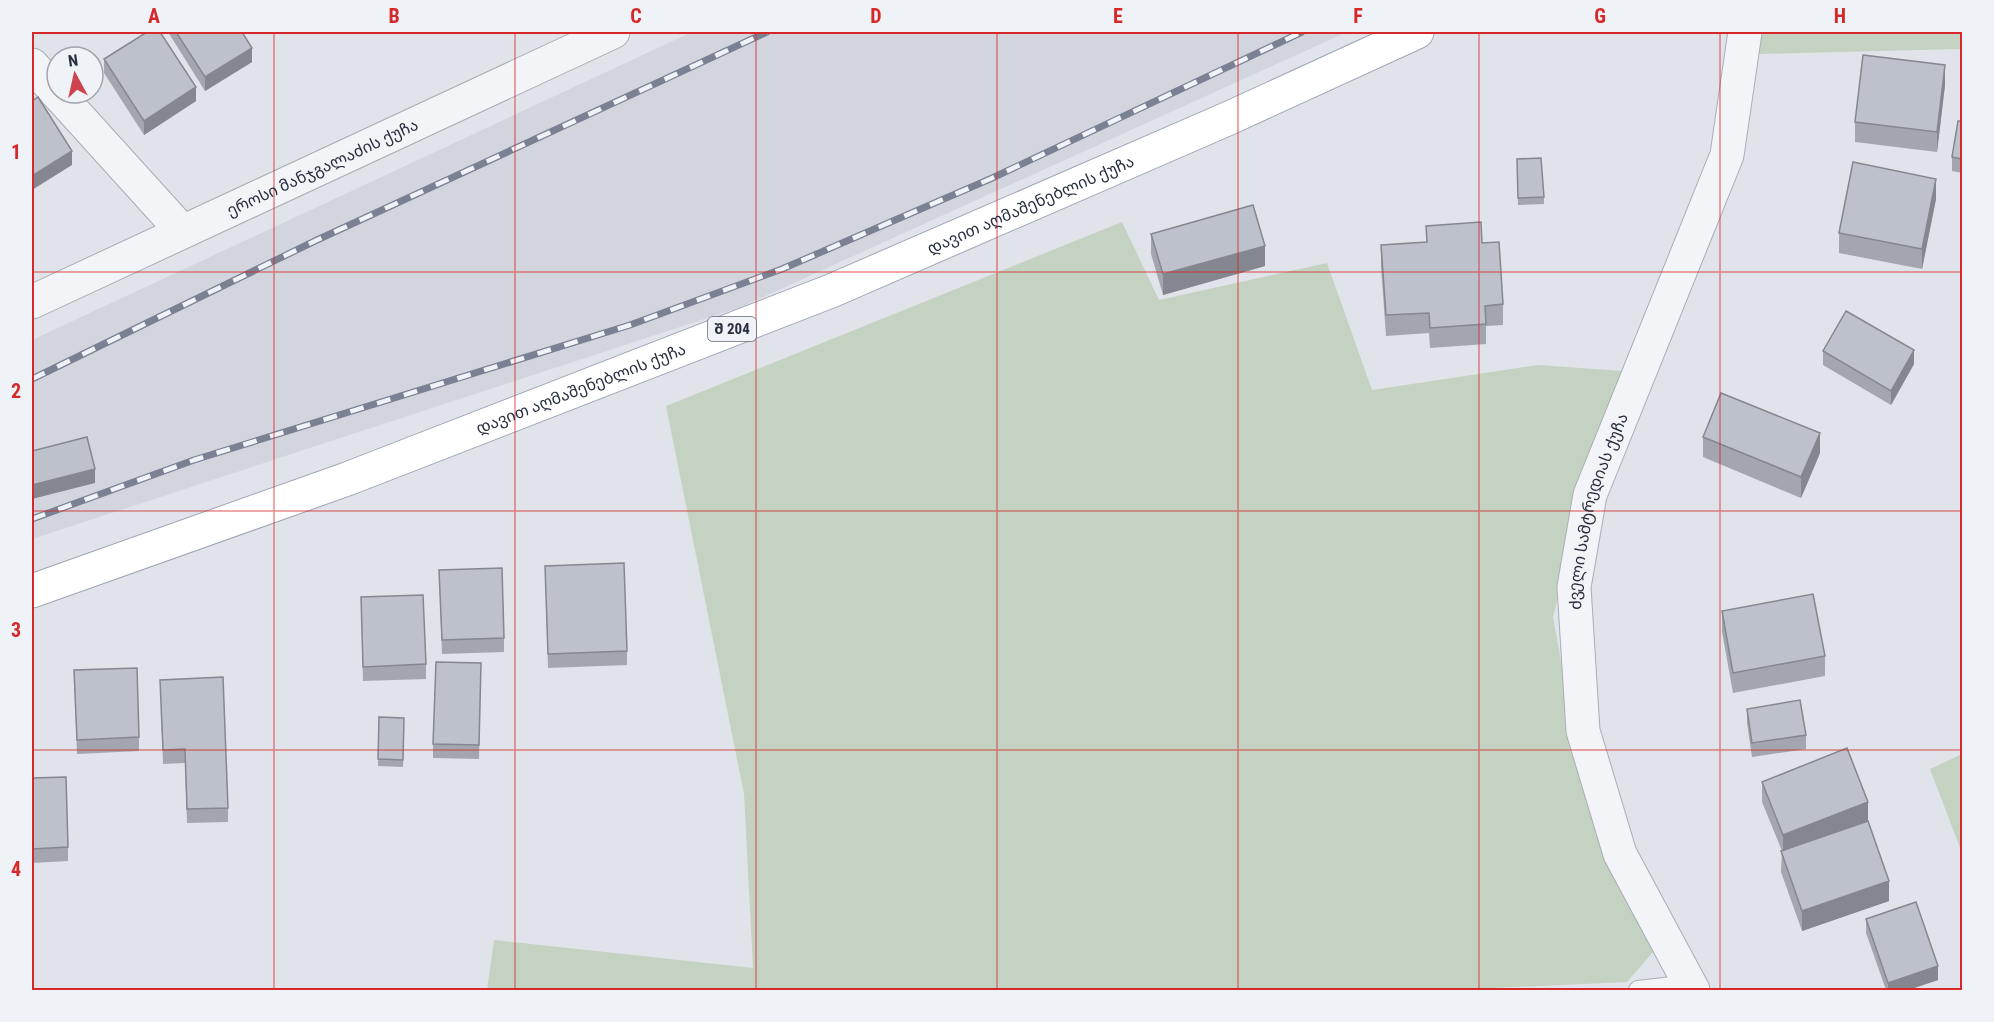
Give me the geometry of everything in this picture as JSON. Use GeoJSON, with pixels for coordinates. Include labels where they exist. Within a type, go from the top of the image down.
{"type":"FeatureCollection","features":[{"type":"Feature","properties":{"kind":"main road","name":"დავით აღმაშენებლის ქუჩა"},"geometry":{"type":"LineString","coordinates":[[32,591],[347,479],[831,291],[1227,118],[1417,32]]}},
{"type":"Feature","properties":{"kind":"street","name":"ეროსი მანჯგალაძის ქუჩა"},"geometry":{"type":"LineString","coordinates":[[32,302],[613,32]]}},
{"type":"Feature","properties":{"kind":"street","name":"ძველი სამტრედიას ქუჩა"},"geometry":{"type":"LineString","coordinates":[[1691,987],[1620,854],[1583,731],[1574,587],[1590,495],[1727,155],[1745,32]]}},
{"type":"Feature","properties":{"kind":"street"},"geometry":{"type":"LineString","coordinates":[[32,64],[45,79]]}},
{"type":"Feature","properties":{"kind":"street"},"geometry":{"type":"LineString","coordinates":[[68,105],[183,231]]}},
{"type":"Feature","properties":{"kind":"lane"},"geometry":{"type":"LineString","coordinates":[[1638,990],[1691,987]]}},
{"type":"Feature","properties":{"kind":"shaded area"},"geometry":{"type":"Polygon","coordinates":[[[692,32],[1347,32],[741,307],[32,539],[32,340],[692,32]]]}},
{"type":"Feature","properties":{"kind":"green space"},"geometry":{"type":"Polygon","coordinates":[[[1761,32],[1962,32],[1962,49],[1759,54],[1761,32]]]}},
{"type":"Feature","properties":{"kind":"green space"},"geometry":{"type":"Polygon","coordinates":[[[1122,222],[1159,300],[1327,263],[1372,390],[1538,365],[1623,371],[1593,458],[1553,617],[1574,734],[1653,952],[1627,982],[1449,990],[487,990],[494,940],[753,968],[744,794],[666,406],[1122,222]]]}},
{"type":"Feature","properties":{"kind":"green space"},"geometry":{"type":"Polygon","coordinates":[[[1962,754],[1962,853],[1930,769],[1962,754]]]}},
{"type":"Feature","properties":{"kind":"building"},"geometry":{"type":"Polygon","coordinates":[[[147,32],[160,32],[196,87],[144,121],[105,58],[147,32]]]}},
{"type":"Feature","properties":{"kind":"building"},"geometry":{"type":"Polygon","coordinates":[[[176,32],[242,32],[252,48],[205,77],[176,32]]]}},
{"type":"Feature","properties":{"kind":"building"},"geometry":{"type":"Polygon","coordinates":[[[1863,55],[1945,65],[1937,132],[1855,122],[1863,55]]]}},
{"type":"Feature","properties":{"kind":"building"},"geometry":{"type":"Polygon","coordinates":[[[38,97],[72,151],[32,176],[32,101],[38,97]]]}},
{"type":"Feature","properties":{"kind":"building"},"geometry":{"type":"Polygon","coordinates":[[[1958,121],[1962,121],[1962,159],[1952,157],[1958,121]]]}},
{"type":"Feature","properties":{"kind":"building"},"geometry":{"type":"Polygon","coordinates":[[[1541,158],[1544,197],[1518,198],[1517,159],[1541,158]]]}},
{"type":"Feature","properties":{"kind":"building"},"geometry":{"type":"Polygon","coordinates":[[[1853,162],[1936,179],[1922,249],[1839,233],[1853,162]]]}},
{"type":"Feature","properties":{"kind":"building"},"geometry":{"type":"Polygon","coordinates":[[[1253,205],[1265,246],[1163,274],[1151,234],[1253,205]]]}},
{"type":"Feature","properties":{"kind":"building"},"geometry":{"type":"Polygon","coordinates":[[[1481,222],[1482,243],[1499,242],[1503,304],[1485,306],[1486,324],[1430,328],[1429,313],[1386,315],[1381,245],[1427,242],[1426,226],[1481,222]]]}},
{"type":"Feature","properties":{"kind":"building"},"geometry":{"type":"Polygon","coordinates":[[[1846,311],[1914,350],[1891,391],[1823,351],[1846,311]]]}},
{"type":"Feature","properties":{"kind":"building"},"geometry":{"type":"Polygon","coordinates":[[[1721,393],[1820,433],[1801,477],[1703,437],[1721,393]]]}},
{"type":"Feature","properties":{"kind":"building"},"geometry":{"type":"Polygon","coordinates":[[[87,437],[95,469],[32,485],[32,451],[87,437]]]}},
{"type":"Feature","properties":{"kind":"building"},"geometry":{"type":"Polygon","coordinates":[[[624,563],[627,651],[548,654],[545,566],[624,563]]]}},
{"type":"Feature","properties":{"kind":"building"},"geometry":{"type":"Polygon","coordinates":[[[502,568],[504,638],[442,640],[439,570],[502,568]]]}},
{"type":"Feature","properties":{"kind":"building"},"geometry":{"type":"Polygon","coordinates":[[[1813,594],[1825,656],[1733,673],[1722,611],[1813,594]]]}},
{"type":"Feature","properties":{"kind":"building"},"geometry":{"type":"Polygon","coordinates":[[[423,595],[426,664],[363,667],[361,597],[423,595]]]}},
{"type":"Feature","properties":{"kind":"building"},"geometry":{"type":"Polygon","coordinates":[[[436,662],[481,663],[479,745],[433,744],[436,662]]]}},
{"type":"Feature","properties":{"kind":"building"},"geometry":{"type":"Polygon","coordinates":[[[137,668],[139,737],[77,740],[74,670],[137,668]]]}},
{"type":"Feature","properties":{"kind":"building"},"geometry":{"type":"Polygon","coordinates":[[[223,677],[228,808],[187,809],[185,749],[163,750],[160,680],[223,677]]]}},
{"type":"Feature","properties":{"kind":"building"},"geometry":{"type":"Polygon","coordinates":[[[1800,700],[1806,735],[1752,743],[1747,709],[1800,700]]]}},
{"type":"Feature","properties":{"kind":"building"},"geometry":{"type":"Polygon","coordinates":[[[379,717],[404,718],[403,760],[378,759],[379,717]]]}},
{"type":"Feature","properties":{"kind":"building"},"geometry":{"type":"Polygon","coordinates":[[[1847,748],[1868,802],[1783,835],[1762,782],[1847,748]]]}},
{"type":"Feature","properties":{"kind":"building"},"geometry":{"type":"Polygon","coordinates":[[[66,777],[68,847],[32,849],[32,778],[66,777]]]}},
{"type":"Feature","properties":{"kind":"building"},"geometry":{"type":"Polygon","coordinates":[[[1868,821],[1889,881],[1802,911],[1781,851],[1868,821]]]}},
{"type":"Feature","properties":{"kind":"building"},"geometry":{"type":"Polygon","coordinates":[[[1916,902],[1938,966],[1888,983],[1866,919],[1916,902]]]}},
{"type":"Feature","properties":{"kind":"railway"},"geometry":{"type":"LineString","coordinates":[[32,379],[317,240],[767,32]]}},
{"type":"Feature","properties":{"kind":"railway"},"geometry":{"type":"LineString","coordinates":[[32,519],[194,460],[630,325],[782,269],[990,179],[1302,32]]}}]}
